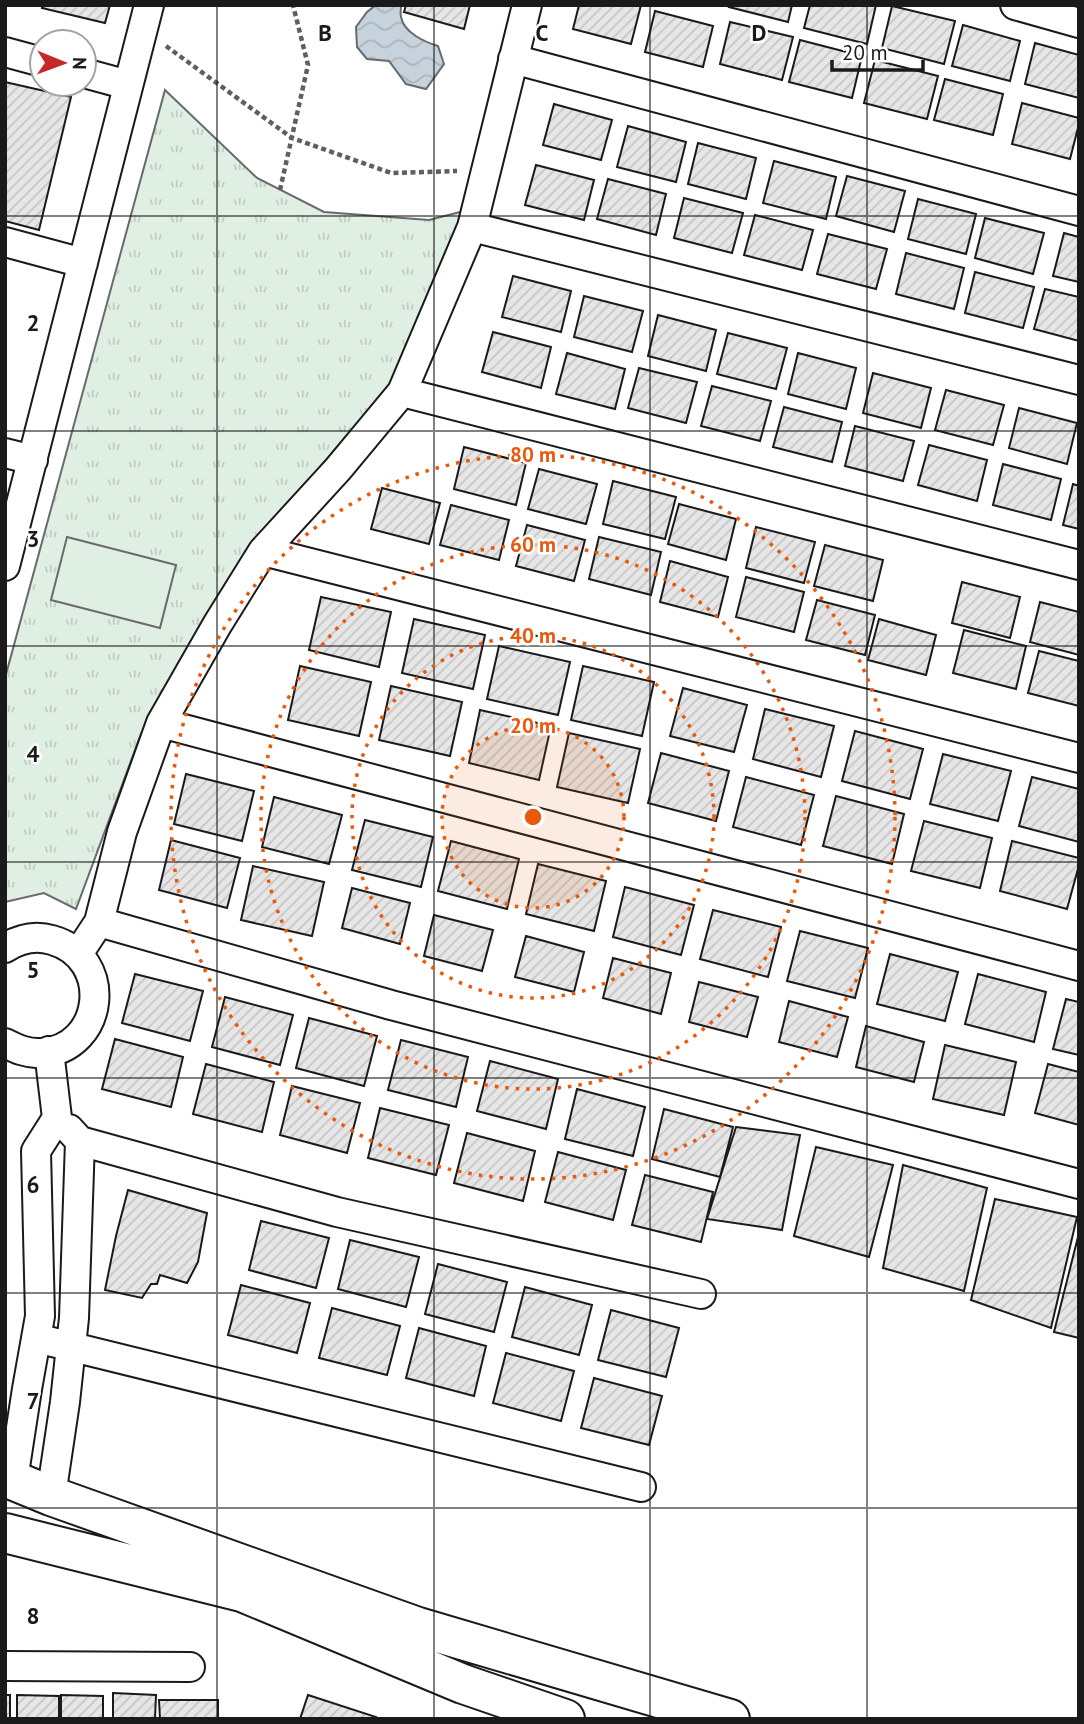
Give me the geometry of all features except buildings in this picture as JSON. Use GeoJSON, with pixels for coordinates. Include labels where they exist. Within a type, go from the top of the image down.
{"type":"FeatureCollection","features":[{"type":"Feature","properties":{"kind":"street"},"geometry":{"type":"LineString","coordinates":[[78,954],[99,922],[122,832],[161,723],[217,625],[263,551],[338,469],[402,392],[472,227],[527,5]]}},
{"type":"Feature","properties":{"kind":"street"},"geometry":{"type":"LineString","coordinates":[[1015,5],[1079,23]]}},
{"type":"Feature","properties":{"kind":"street"},"geometry":{"type":"LineString","coordinates":[[5,566],[146,17]]}},
{"type":"Feature","properties":{"kind":"street"},"geometry":{"type":"LineString","coordinates":[[5,52],[28,58]]}},
{"type":"Feature","properties":{"kind":"street"},"geometry":{"type":"LineString","coordinates":[[513,59],[1079,211]]}},
{"type":"Feature","properties":{"kind":"street"},"geometry":{"type":"LineString","coordinates":[[98,77],[128,85]]}},
{"type":"Feature","properties":{"kind":"street"},"geometry":{"type":"LineString","coordinates":[[472,227],[1079,380]]}},
{"type":"Feature","properties":{"kind":"street"},"geometry":{"type":"LineString","coordinates":[[5,243],[83,263]]}},
{"type":"Feature","properties":{"kind":"street"},"geometry":{"type":"LineString","coordinates":[[402,392],[1079,565]]}},
{"type":"Feature","properties":{"kind":"street"},"geometry":{"type":"LineString","coordinates":[[5,453],[33,460]]}},
{"type":"Feature","properties":{"kind":"street"},"geometry":{"type":"LineString","coordinates":[[263,551],[1079,758]]}},
{"type":"Feature","properties":{"kind":"street"},"geometry":{"type":"LineString","coordinates":[[161,723],[1079,966]]}},
{"type":"Feature","properties":{"kind":"street"},"geometry":{"type":"LineString","coordinates":[[99,922],[391,1005],[1079,1184]]}},
{"type":"Feature","properties":{"kind":"street"},"geometry":{"type":"LineString","coordinates":[[5,948],[25,939],[44,938],[62,943],[78,954],[89,970],[95,988],[94,1007],[88,1025],[75,1040],[59,1049],[41,1053],[22,1051],[5,1043]]}},
{"type":"Feature","properties":{"kind":"street"},"geometry":{"type":"LineString","coordinates":[[50,1051],[57,1118],[36,1151],[40,1316],[9,1478],[51,1496],[418,1627],[730,1719]]}},
{"type":"Feature","properties":{"kind":"street"},"geometry":{"type":"LineString","coordinates":[[57,1118],[80,1141],[337,1212],[701,1294]]}},
{"type":"Feature","properties":{"kind":"street"},"geometry":{"type":"LineString","coordinates":[[51,1496],[74,1318],[80,1141]]}},
{"type":"Feature","properties":{"kind":"street"},"geometry":{"type":"LineString","coordinates":[[36,1338],[641,1487]]}},
{"type":"Feature","properties":{"kind":"street"},"geometry":{"type":"LineString","coordinates":[[5,1533],[242,1592],[463,1684],[565,1719]]}},
{"type":"Feature","properties":{"kind":"street"},"geometry":{"type":"LineString","coordinates":[[463,1684],[476,1644]]}},
{"type":"Feature","properties":{"kind":"street"},"geometry":{"type":"LineString","coordinates":[[5,1667],[190,1667]]}},
{"type":"Feature","properties":{"kind":"path"},"geometry":{"type":"LineString","coordinates":[[279,190],[308,65],[293,5]]}},
{"type":"Feature","properties":{"kind":"path"},"geometry":{"type":"LineString","coordinates":[[146,17],[292,138],[391,173],[486,170]]}},
{"type":"Feature","properties":{"kind":"green space"},"geometry":{"type":"Polygon","coordinates":[[[165,90],[257,178],[324,212],[429,220],[468,210],[398,376],[253,545],[141,734],[76,909],[44,893],[5,902],[5,678],[165,90]]]}},
{"type":"Feature","properties":{"kind":"green space"},"geometry":{"type":"Polygon","coordinates":[[[67,537],[176,565],[160,628],[51,600],[67,537]]]}},
{"type":"Feature","properties":{"kind":"water"},"geometry":{"type":"Polygon","coordinates":[[[376,5],[401,5],[401,17],[406,28],[421,39],[438,46],[444,64],[426,89],[406,84],[389,61],[367,59],[357,47],[356,27],[376,5]]]}}]}
